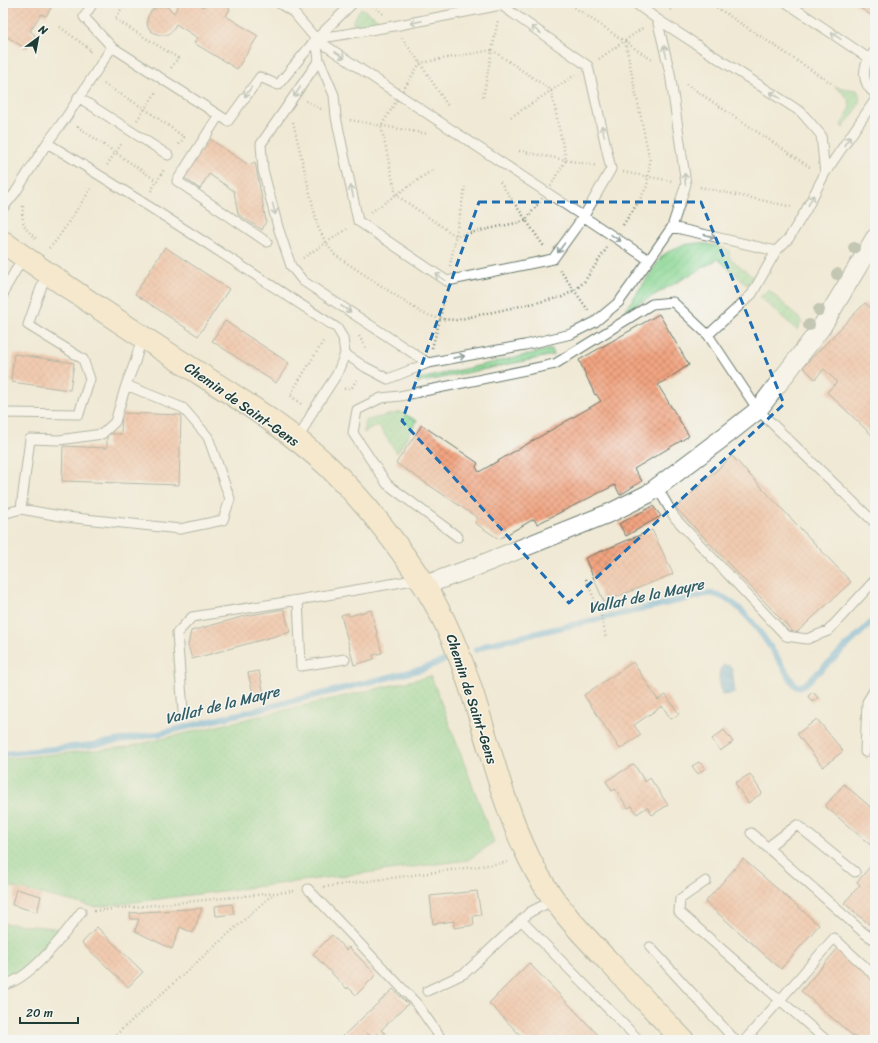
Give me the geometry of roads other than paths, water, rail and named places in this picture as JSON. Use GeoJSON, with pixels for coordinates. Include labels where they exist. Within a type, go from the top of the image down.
{"type":"FeatureCollection","features":[{"type":"Feature","properties":{"kind":"main road","name":"Chemin de Saint-Gens"},"geometry":{"type":"LineString","coordinates":[[3,242],[47,273],[259,412],[298,441],[328,467],[359,499],[390,536],[422,582],[441,613],[454,640],[478,710],[494,766],[512,818],[530,860],[554,900],[565,915],[683,1040]]}},
{"type":"Feature","properties":{"kind":"street"},"geometry":{"type":"LineString","coordinates":[[422,582],[475,567],[612,512],[648,494],[725,436],[758,410],[822,328],[875,238]]}},
{"type":"Feature","properties":{"kind":"street"},"geometry":{"type":"LineString","coordinates":[[858,268],[875,258]]}},
{"type":"Feature","properties":{"kind":"lane"},"geometry":{"type":"LineString","coordinates":[[93,3],[84,17],[112,47],[228,121],[260,77],[278,85],[316,39],[353,3]]}},
{"type":"Feature","properties":{"kind":"lane"},"geometry":{"type":"LineString","coordinates":[[279,3],[294,12],[316,39],[649,260]]}},
{"type":"Feature","properties":{"kind":"lane"},"geometry":{"type":"LineString","coordinates":[[635,3],[801,112],[821,135],[825,173]]}},
{"type":"Feature","properties":{"kind":"lane"},"geometry":{"type":"LineString","coordinates":[[787,3],[868,58]]}},
{"type":"Feature","properties":{"kind":"lane"},"geometry":{"type":"LineString","coordinates":[[500,4],[588,66],[611,169],[584,216],[553,259],[447,282],[358,221],[336,117],[334,95],[319,60],[316,39],[394,26],[500,4]]}},
{"type":"Feature","properties":{"kind":"lane"},"geometry":{"type":"LineString","coordinates":[[344,354],[364,367],[388,379],[428,364],[525,345],[571,334],[595,322],[618,302],[672,227],[686,184],[670,73],[657,18]]}},
{"type":"Feature","properties":{"kind":"lane"},"geometry":{"type":"LineString","coordinates":[[3,208],[15,193],[112,47]]}},
{"type":"Feature","properties":{"kind":"lane"},"geometry":{"type":"LineString","coordinates":[[875,51],[868,58],[864,75],[866,83],[875,94]]}},
{"type":"Feature","properties":{"kind":"lane"},"geometry":{"type":"LineString","coordinates":[[319,60],[261,144],[264,170],[278,227],[291,266],[303,281],[428,364]]}},
{"type":"Feature","properties":{"kind":"lane"},"geometry":{"type":"LineString","coordinates":[[78,97],[168,155]]}},
{"type":"Feature","properties":{"kind":"lane"},"geometry":{"type":"LineString","coordinates":[[708,335],[752,294],[776,251],[789,238],[806,210],[825,173],[875,100]]}},
{"type":"Feature","properties":{"kind":"lane"},"geometry":{"type":"LineString","coordinates":[[219,115],[177,181],[267,242]]}},
{"type":"Feature","properties":{"kind":"lane"},"geometry":{"type":"LineString","coordinates":[[47,143],[100,175],[337,328],[343,338],[344,354],[337,374],[313,411],[298,441]]}},
{"type":"Feature","properties":{"kind":"lane"},"geometry":{"type":"LineString","coordinates":[[672,227],[776,251]]}},
{"type":"Feature","properties":{"kind":"lane"},"geometry":{"type":"LineString","coordinates":[[3,296],[6,287],[24,256]]}},
{"type":"Feature","properties":{"kind":"lane"},"geometry":{"type":"LineString","coordinates":[[3,413],[79,414],[90,379],[83,358],[28,325],[47,273]]}},
{"type":"Feature","properties":{"kind":"lane"},"geometry":{"type":"LineString","coordinates":[[458,537],[387,484],[353,433],[358,410],[381,398],[400,396],[554,364],[652,304],[672,302],[708,335],[758,410],[875,523]]}},
{"type":"Feature","properties":{"kind":"lane"},"geometry":{"type":"LineString","coordinates":[[21,509],[30,439],[59,440],[102,434],[115,422],[142,336]]}},
{"type":"Feature","properties":{"kind":"lane"},"geometry":{"type":"LineString","coordinates":[[3,514],[21,509],[66,517],[180,529],[223,520],[230,499],[208,437],[183,408],[126,385]]}},
{"type":"Feature","properties":{"kind":"lane"},"geometry":{"type":"LineString","coordinates":[[657,486],[674,518],[786,636],[807,639],[828,631],[875,580]]}},
{"type":"Feature","properties":{"kind":"lane"},"geometry":{"type":"LineString","coordinates":[[183,711],[177,633],[192,617],[422,582]]}},
{"type":"Feature","properties":{"kind":"lane"},"geometry":{"type":"LineString","coordinates":[[298,600],[301,666],[345,659]]}},
{"type":"Feature","properties":{"kind":"lane"},"geometry":{"type":"LineString","coordinates":[[865,752],[867,702],[875,689]]}},
{"type":"Feature","properties":{"kind":"lane"},"geometry":{"type":"LineString","coordinates":[[768,848],[797,825],[855,872]]}},
{"type":"Feature","properties":{"kind":"lane"},"geometry":{"type":"LineString","coordinates":[[751,833],[864,933],[875,940]]}},
{"type":"Feature","properties":{"kind":"lane"},"geometry":{"type":"LineString","coordinates":[[706,882],[680,899],[679,912],[826,1040]]}},
{"type":"Feature","properties":{"kind":"lane"},"geometry":{"type":"LineString","coordinates":[[308,889],[417,1004],[442,1040]]}},
{"type":"Feature","properties":{"kind":"lane"},"geometry":{"type":"LineString","coordinates":[[427,991],[466,973],[530,912],[554,900]]}},
{"type":"Feature","properties":{"kind":"lane"},"geometry":{"type":"LineString","coordinates":[[3,985],[11,984],[33,968],[66,933],[81,912]]}},
{"type":"Feature","properties":{"kind":"lane"},"geometry":{"type":"LineString","coordinates":[[521,920],[636,1037]]}},
{"type":"Feature","properties":{"kind":"lane"},"geometry":{"type":"LineString","coordinates":[[745,1040],[834,938],[875,976]]}},
{"type":"Feature","properties":{"kind":"lane"},"geometry":{"type":"LineString","coordinates":[[650,946],[735,1040]]}},
{"type":"Feature","properties":{"kind":"water"},"geometry":{"type":"Polygon","coordinates":[[[724,665],[730,666],[732,669],[735,693],[722,695],[719,675],[721,668],[724,665]]]}},
{"type":"Feature","properties":{"kind":"waterway","name":"Vallat de la Mayre"},"geometry":{"type":"LineString","coordinates":[[476,650],[489,644],[713,594],[725,598],[748,617],[768,643],[797,687],[804,685],[875,619]]}},
{"type":"Feature","properties":{"kind":"waterway","name":"Vallat de la Mayre"},"geometry":{"type":"LineString","coordinates":[[3,754],[92,745],[158,734],[422,669],[443,661]]}}]}
